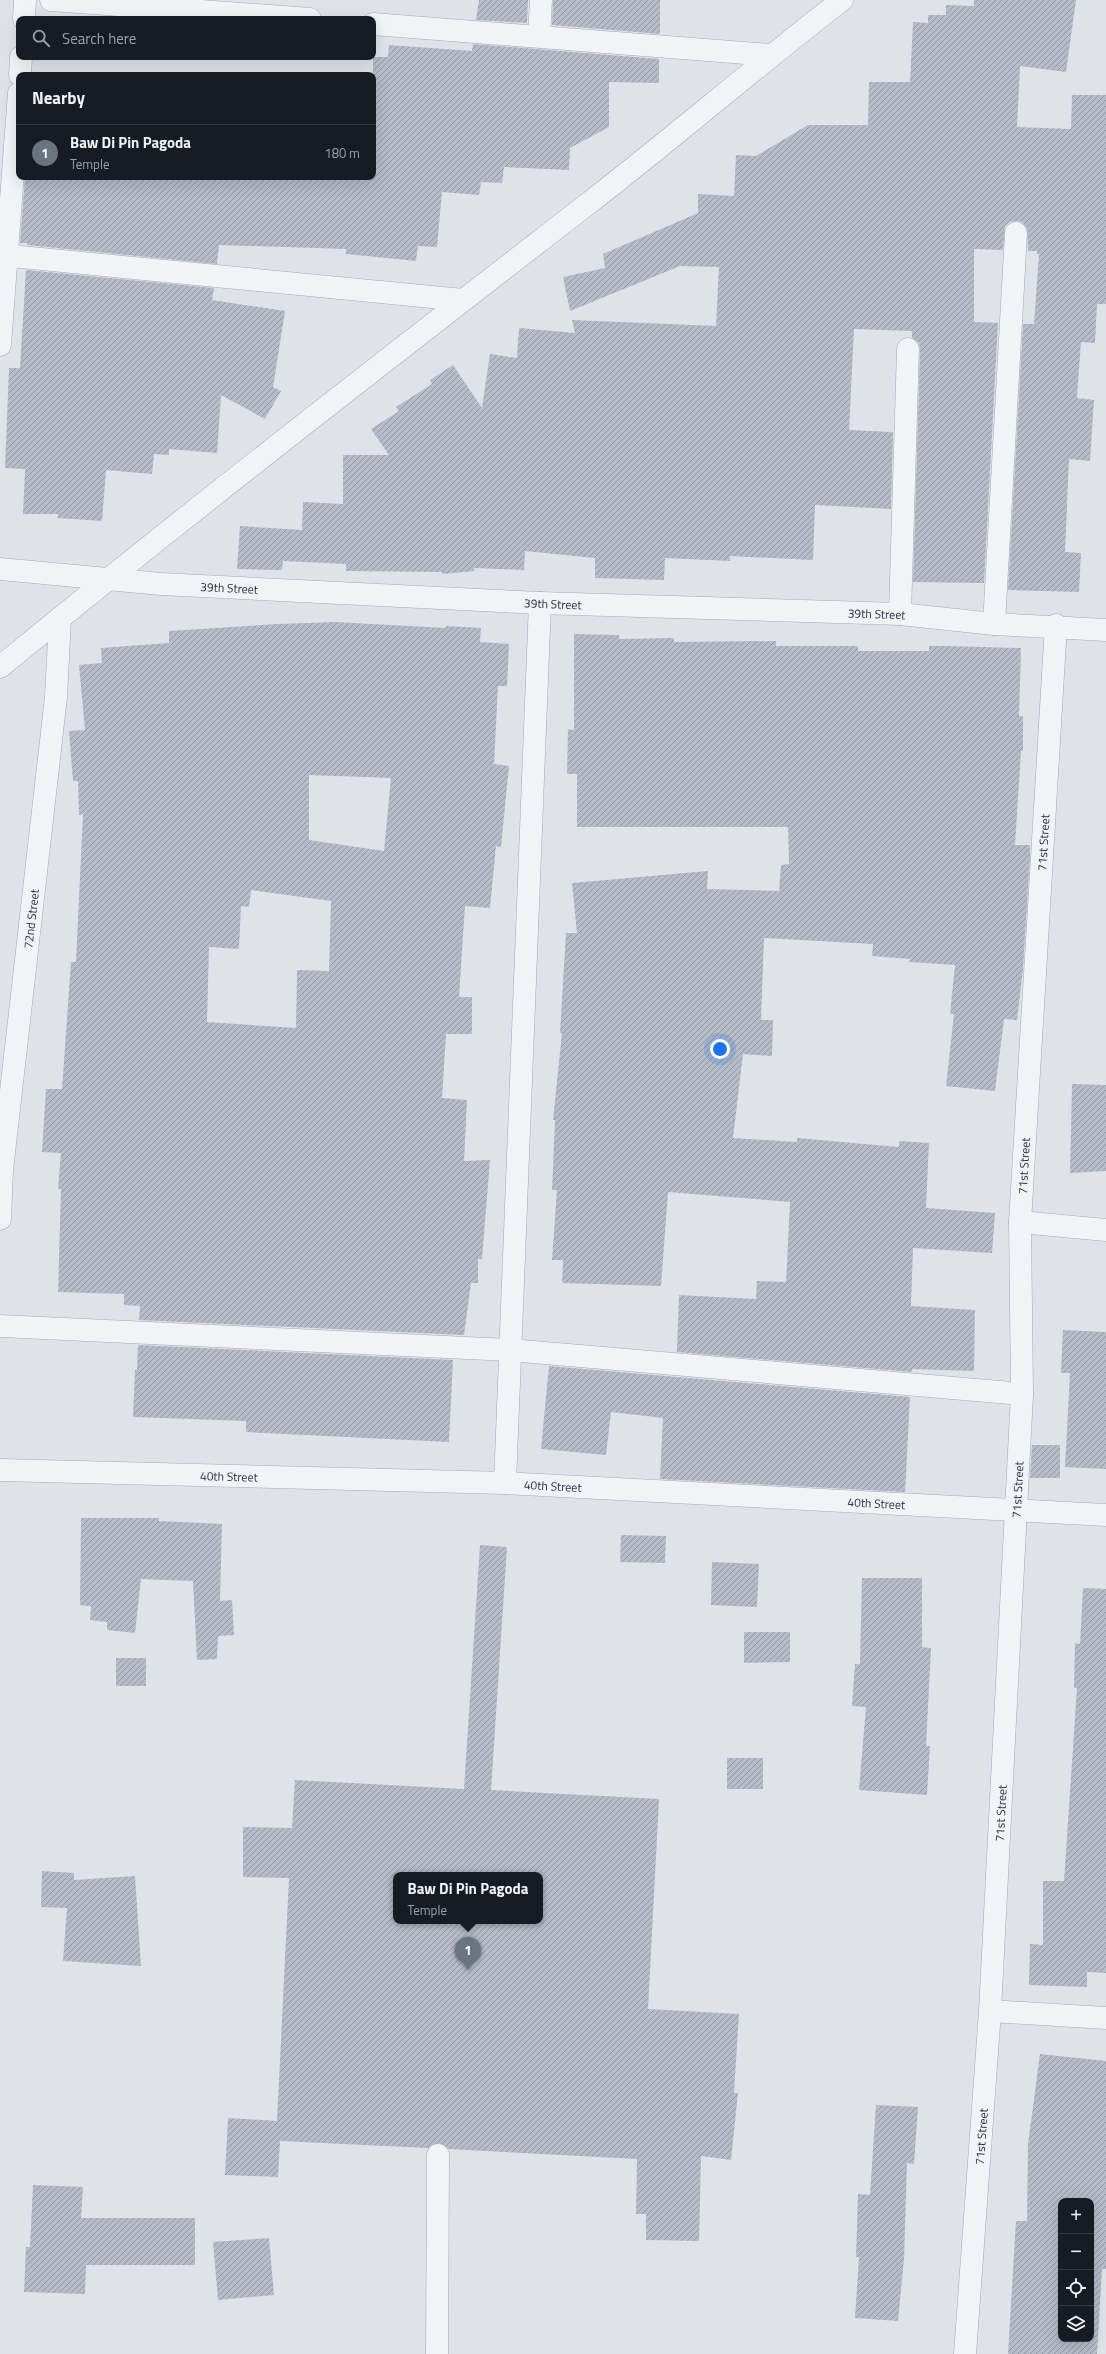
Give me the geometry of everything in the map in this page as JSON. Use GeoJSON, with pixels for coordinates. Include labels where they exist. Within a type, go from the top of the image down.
{"type":"FeatureCollection","features":[{"type":"Feature","properties":{"kind":"street"},"geometry":{"type":"LineString","coordinates":[[24,16],[25,0]]}},
{"type":"Feature","properties":{"kind":"street"},"geometry":{"type":"LineString","coordinates":[[51,0],[269,16]]}},
{"type":"Feature","properties":{"kind":"street"},"geometry":{"type":"LineString","coordinates":[[539,36],[541,0]]}},
{"type":"Feature","properties":{"kind":"street"},"geometry":{"type":"LineString","coordinates":[[0,667],[463,300],[588,204],[771,55],[842,0]]}},
{"type":"Feature","properties":{"kind":"street"},"geometry":{"type":"LineString","coordinates":[[376,24],[771,55]]}},
{"type":"Feature","properties":{"kind":"street"},"geometry":{"type":"LineString","coordinates":[[20,72],[21,60]]}},
{"type":"Feature","properties":{"kind":"street"},"geometry":{"type":"LineString","coordinates":[[0,345],[4,255],[16,125]]}},
{"type":"Feature","properties":{"kind":"street"},"geometry":{"type":"LineString","coordinates":[[994,624],[1016,233]]}},
{"type":"Feature","properties":{"kind":"street"},"geometry":{"type":"LineString","coordinates":[[4,255],[463,300]]}},
{"type":"Feature","properties":{"kind":"street"},"geometry":{"type":"LineString","coordinates":[[900,614],[908,349]]}},
{"type":"Feature","properties":{"kind":"street","name":"39th Street"},"geometry":{"type":"LineString","coordinates":[[0,568],[108,580],[540,603],[900,614],[994,624],[1056,625],[1106,630]]}},
{"type":"Feature","properties":{"kind":"street"},"geometry":{"type":"LineString","coordinates":[[505,1483],[540,603]]}},
{"type":"Feature","properties":{"kind":"street","name":"72nd Street"},"geometry":{"type":"LineString","coordinates":[[0,1219],[1,1169],[55,705],[60,618]]}},
{"type":"Feature","properties":{"kind":"street","name":"71st Street"},"geometry":{"type":"LineString","coordinates":[[965,2354],[990,2011],[1022,1394],[1020,1222],[1056,625]]}},
{"type":"Feature","properties":{"kind":"street"},"geometry":{"type":"LineString","coordinates":[[1020,1222],[1106,1230]]}},
{"type":"Feature","properties":{"kind":"street"},"geometry":{"type":"LineString","coordinates":[[0,1326],[510,1350],[1022,1394]]}},
{"type":"Feature","properties":{"kind":"street","name":"40th Street"},"geometry":{"type":"LineString","coordinates":[[0,1470],[505,1483],[1106,1515]]}},
{"type":"Feature","properties":{"kind":"street"},"geometry":{"type":"LineString","coordinates":[[990,2011],[1106,2018]]}},
{"type":"Feature","properties":{"kind":"street"},"geometry":{"type":"LineString","coordinates":[[437,2354],[438,2155]]}},
{"type":"Feature","properties":{"kind":"building"},"geometry":{"type":"Polygon","coordinates":[[[479,0],[528,0],[527,23],[476,20],[479,0]]]}},
{"type":"Feature","properties":{"kind":"building"},"geometry":{"type":"Polygon","coordinates":[[[553,0],[660,0],[660,34],[552,25],[553,0]]]}},
{"type":"Feature","properties":{"kind":"building"},"geometry":{"type":"Polygon","coordinates":[[[974,0],[1076,0],[1066,72],[1020,66],[1017,127],[1071,129],[1072,95],[1106,95],[1106,304],[1097,304],[1095,343],[1081,342],[1077,398],[1094,400],[1090,461],[1069,459],[1065,552],[1081,553],[1079,592],[1008,590],[1023,324],[1034,324],[1039,254],[1037,254],[1037,251],[1028,251],[1027,228],[1022,222],[1016,221],[1010,222],[1005,226],[1003,250],[974,249],[974,322],[998,323],[984,583],[913,582],[919,343],[912,338],[912,331],[854,329],[849,430],[893,432],[891,509],[815,505],[813,560],[730,556],[730,561],[665,558],[664,580],[595,578],[595,558],[525,551],[524,570],[474,568],[474,571],[442,574],[442,572],[346,571],[346,564],[283,561],[282,570],[237,569],[240,526],[302,530],[303,502],[343,504],[343,455],[389,455],[371,429],[399,411],[396,407],[432,384],[430,380],[453,365],[482,408],[490,354],[517,358],[519,328],[575,333],[572,320],[716,326],[719,267],[680,266],[570,311],[563,277],[605,268],[603,254],[698,213],[698,194],[734,196],[736,155],[756,156],[808,125],[868,125],[869,82],[910,82],[913,22],[928,23],[928,15],[946,15],[946,5],[974,6],[974,0]]]}},
{"type":"Feature","properties":{"kind":"building"},"geometry":{"type":"Polygon","coordinates":[[[473,44],[659,59],[659,83],[609,82],[609,127],[570,148],[569,170],[504,167],[502,183],[481,182],[479,195],[442,192],[437,247],[418,246],[416,261],[346,254],[346,249],[219,245],[217,264],[27,245],[27,243],[20,243],[25,180],[376,180],[376,72],[373,72],[373,60],[376,60],[376,57],[388,57],[389,45],[472,51],[473,44]]]}},
{"type":"Feature","properties":{"kind":"building"},"geometry":{"type":"Polygon","coordinates":[[[26,270],[214,288],[212,300],[285,311],[273,387],[281,391],[265,419],[221,395],[217,453],[169,449],[169,455],[154,454],[152,474],[106,470],[102,521],[58,518],[58,514],[23,514],[25,469],[5,468],[9,368],[20,368],[26,270]]]}},
{"type":"Feature","properties":{"kind":"building"},"geometry":{"type":"Polygon","coordinates":[[[335,622],[446,628],[446,626],[481,628],[480,642],[509,644],[507,686],[498,686],[494,764],[509,766],[501,847],[496,846],[490,908],[465,906],[459,997],[472,997],[472,1034],[446,1034],[442,1098],[467,1100],[464,1161],[490,1160],[482,1259],[478,1259],[478,1283],[471,1283],[464,1335],[139,1320],[140,1306],[124,1305],[124,1294],[58,1292],[61,1189],[58,1189],[61,1153],[42,1152],[46,1089],[62,1089],[71,962],[76,962],[83,814],[79,815],[78,781],[73,781],[69,731],[85,730],[79,665],[102,663],[101,648],[169,643],[169,631],[335,622]],[[309,775],[309,840],[384,851],[391,778],[309,775]],[[251,890],[249,907],[241,906],[239,949],[209,947],[207,1022],[296,1028],[297,970],[329,971],[331,901],[251,890]]]}},
{"type":"Feature","properties":{"kind":"building"},"geometry":{"type":"Polygon","coordinates":[[[574,634],[619,635],[619,639],[674,638],[674,642],[776,641],[776,646],[858,646],[858,651],[929,651],[929,646],[1021,648],[1019,716],[1023,716],[1023,751],[1021,751],[1015,845],[1030,845],[1030,856],[1023,969],[1017,1020],[1004,1019],[995,1091],[946,1086],[954,1014],[950,1014],[955,965],[909,962],[910,959],[872,956],[873,944],[764,938],[761,1020],[773,1020],[772,1056],[743,1054],[733,1138],[797,1142],[797,1138],[899,1147],[899,1141],[929,1143],[926,1208],[995,1213],[992,1253],[913,1248],[911,1306],[975,1310],[974,1371],[912,1369],[912,1372],[677,1352],[679,1295],[756,1299],[757,1281],[786,1282],[790,1202],[668,1192],[661,1286],[562,1283],[563,1260],[552,1260],[557,1190],[552,1190],[555,1120],[553,1120],[562,1033],[560,1033],[566,933],[577,933],[572,883],[708,871],[707,889],[779,891],[781,865],[789,864],[788,827],[577,827],[577,774],[567,774],[568,729],[574,730],[574,634]]]}},
{"type":"Feature","properties":{"kind":"building"},"geometry":{"type":"Polygon","coordinates":[[[1072,1084],[1106,1085],[1106,1171],[1070,1173],[1072,1084]]]}},
{"type":"Feature","properties":{"kind":"building"},"geometry":{"type":"Polygon","coordinates":[[[1063,1330],[1106,1332],[1106,1469],[1065,1467],[1070,1373],[1061,1373],[1063,1330]]]}},
{"type":"Feature","properties":{"kind":"building"},"geometry":{"type":"Polygon","coordinates":[[[138,1345],[453,1360],[449,1442],[246,1432],[246,1421],[133,1417],[135,1370],[137,1370],[138,1345]]]}},
{"type":"Feature","properties":{"kind":"building"},"geometry":{"type":"Polygon","coordinates":[[[549,1366],[910,1397],[905,1492],[660,1479],[663,1418],[611,1412],[606,1455],[541,1449],[549,1366]]]}},
{"type":"Feature","properties":{"kind":"building"},"geometry":{"type":"Polygon","coordinates":[[[1032,1445],[1060,1445],[1060,1478],[1030,1478],[1032,1445]]]}},
{"type":"Feature","properties":{"kind":"building"},"geometry":{"type":"Polygon","coordinates":[[[81,1518],[159,1518],[159,1521],[222,1524],[220,1601],[232,1600],[234,1635],[218,1636],[217,1659],[197,1660],[193,1581],[141,1579],[135,1633],[107,1630],[107,1622],[90,1620],[91,1606],[80,1605],[81,1518]]]}},
{"type":"Feature","properties":{"kind":"building"},"geometry":{"type":"Polygon","coordinates":[[[621,1535],[666,1536],[665,1563],[620,1562],[621,1535]]]}},
{"type":"Feature","properties":{"kind":"building"},"geometry":{"type":"Polygon","coordinates":[[[480,1545],[507,1547],[491,1790],[659,1799],[648,2009],[739,2014],[734,2093],[738,2093],[731,2160],[701,2156],[699,2241],[646,2240],[646,2214],[636,2214],[637,2159],[449,2149],[438,2143],[428,2148],[280,2141],[278,2177],[225,2175],[228,2118],[277,2121],[289,1878],[243,1877],[243,1827],[292,1828],[295,1780],[464,1789],[480,1545]]]}},
{"type":"Feature","properties":{"kind":"building"},"geometry":{"type":"Polygon","coordinates":[[[712,1562],[759,1564],[757,1607],[711,1605],[712,1562]]]}},
{"type":"Feature","properties":{"kind":"building"},"geometry":{"type":"Polygon","coordinates":[[[862,1578],[922,1578],[922,1647],[931,1648],[926,1746],[930,1746],[927,1795],[859,1790],[866,1707],[852,1706],[855,1664],[860,1664],[862,1578]]]}},
{"type":"Feature","properties":{"kind":"building"},"geometry":{"type":"Polygon","coordinates":[[[1083,1588],[1106,1589],[1106,1973],[1087,1972],[1087,1987],[1029,1985],[1030,1944],[1043,1945],[1043,1881],[1064,1881],[1077,1688],[1074,1688],[1075,1643],[1080,1644],[1083,1588]]]}},
{"type":"Feature","properties":{"kind":"building"},"geometry":{"type":"Polygon","coordinates":[[[744,1632],[790,1632],[790,1662],[744,1663],[744,1632]]]}},
{"type":"Feature","properties":{"kind":"building"},"geometry":{"type":"Polygon","coordinates":[[[116,1658],[146,1658],[146,1686],[116,1686],[116,1658]]]}},
{"type":"Feature","properties":{"kind":"building"},"geometry":{"type":"Polygon","coordinates":[[[727,1758],[763,1758],[763,1789],[727,1789],[727,1758]]]}},
{"type":"Feature","properties":{"kind":"building"},"geometry":{"type":"Polygon","coordinates":[[[42,1871],[74,1873],[74,1880],[135,1876],[141,1966],[63,1961],[67,1908],[41,1907],[42,1871]]]}},
{"type":"Feature","properties":{"kind":"building"},"geometry":{"type":"Polygon","coordinates":[[[1040,2054],[1106,2061],[1106,2269],[1102,2269],[1097,2354],[1008,2354],[1016,2221],[1027,2221],[1028,2144],[1040,2054]]]}},
{"type":"Feature","properties":{"kind":"building"},"geometry":{"type":"Polygon","coordinates":[[[876,2105],[918,2107],[914,2164],[907,2163],[904,2259],[898,2321],[855,2318],[859,2257],[856,2257],[858,2194],[870,2195],[876,2105]]]}},
{"type":"Feature","properties":{"kind":"building"},"geometry":{"type":"Polygon","coordinates":[[[33,2185],[83,2187],[81,2218],[195,2218],[195,2265],[86,2265],[85,2294],[24,2292],[26,2247],[30,2247],[33,2185]]]}},
{"type":"Feature","properties":{"kind":"building"},"geometry":{"type":"Polygon","coordinates":[[[269,2238],[274,2295],[218,2300],[213,2242],[269,2238]]]}},
{"type":"Feature","properties":{"kind":"place","name":"Baw Di Pin Pagoda"},"geometry":{"type":"Point","coordinates":[468,1970]}}]}
